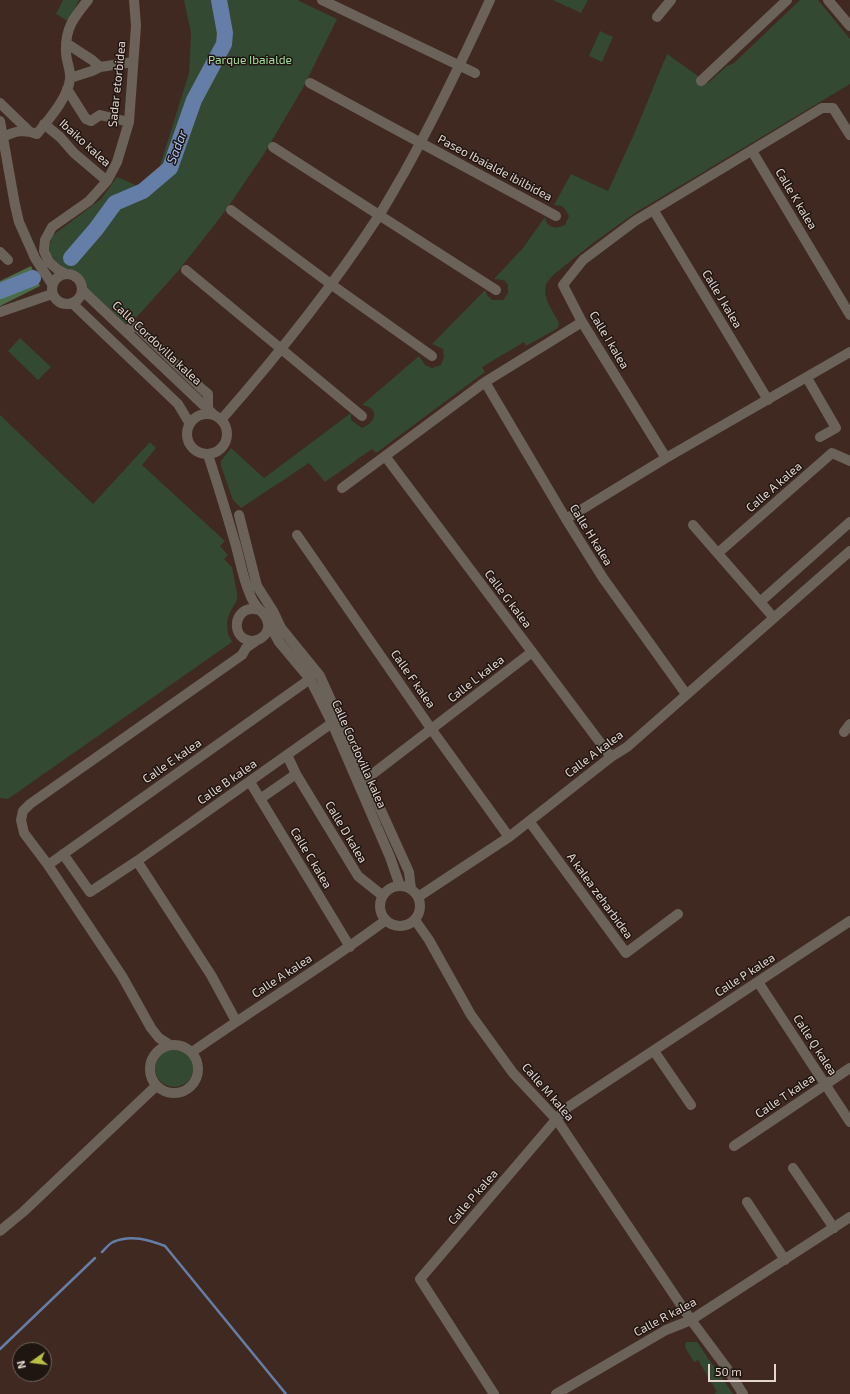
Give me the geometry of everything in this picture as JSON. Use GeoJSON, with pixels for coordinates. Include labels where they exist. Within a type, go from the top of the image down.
{"type":"FeatureCollection","features":[{"type":"Feature","properties":{"kind":"street"},"geometry":{"type":"LineString","coordinates":[[3,137],[14,131],[29,131],[37,134],[60,102],[67,89],[70,78],[66,52],[69,25],[88,0]]}},
{"type":"Feature","properties":{"kind":"street","name":"Sadar etorbidea"},"geometry":{"type":"LineString","coordinates":[[66,274],[49,262],[44,251],[44,240],[52,227],[89,201],[107,181],[117,162],[129,122],[136,26],[134,0]]}},
{"type":"Feature","properties":{"kind":"street"},"geometry":{"type":"LineString","coordinates":[[322,0],[336,3],[475,73]]}},
{"type":"Feature","properties":{"kind":"street","name":"Paseo Ibaialde ibilbidea"},"geometry":{"type":"LineString","coordinates":[[214,415],[281,349],[332,285],[379,216],[420,143],[460,66],[490,0]]}},
{"type":"Feature","properties":{"kind":"street"},"geometry":{"type":"LineString","coordinates":[[656,17],[670,0]]}},
{"type":"Feature","properties":{"kind":"street"},"geometry":{"type":"LineString","coordinates":[[701,81],[787,0]]}},
{"type":"Feature","properties":{"kind":"street"},"geometry":{"type":"LineString","coordinates":[[828,0],[850,26]]}},
{"type":"Feature","properties":{"kind":"street"},"geometry":{"type":"LineString","coordinates":[[66,43],[100,67]]}},
{"type":"Feature","properties":{"kind":"street"},"geometry":{"type":"LineString","coordinates":[[70,78],[100,67],[133,62]]}},
{"type":"Feature","properties":{"kind":"street","name":"Paseo Ibaialde ibilbidea"},"geometry":{"type":"LineString","coordinates":[[310,83],[556,216]]}},
{"type":"Feature","properties":{"kind":"street"},"geometry":{"type":"LineString","coordinates":[[67,89],[86,118],[91,121],[100,115],[129,122]]}},
{"type":"Feature","properties":{"kind":"street"},"geometry":{"type":"LineString","coordinates":[[0,103],[29,131]]}},
{"type":"Feature","properties":{"kind":"street"},"geometry":{"type":"LineString","coordinates":[[654,211],[822,108],[833,108],[850,135]]}},
{"type":"Feature","properties":{"kind":"street"},"geometry":{"type":"LineString","coordinates":[[0,121],[19,222],[35,258],[52,289],[56,300],[61,304],[73,304],[80,298],[82,290],[80,282],[76,277],[71,274],[66,274],[57,278],[52,289],[0,312]]}},
{"type":"Feature","properties":{"kind":"street","name":"Ibaiko kalea"},"geometry":{"type":"LineString","coordinates":[[44,124],[60,137],[74,153],[107,181]]}},
{"type":"Feature","properties":{"kind":"street"},"geometry":{"type":"LineString","coordinates":[[273,147],[496,290]]}},
{"type":"Feature","properties":{"kind":"street","name":"Calle K kalea"},"geometry":{"type":"LineString","coordinates":[[752,151],[850,315]]}},
{"type":"Feature","properties":{"kind":"street"},"geometry":{"type":"LineString","coordinates":[[232,210],[332,285],[432,356]]}},
{"type":"Feature","properties":{"kind":"street","name":"Calle I kalea"},"geometry":{"type":"LineString","coordinates":[[654,211],[635,221],[583,260],[563,286],[582,322],[666,458]]}},
{"type":"Feature","properties":{"kind":"street","name":"Calle J kalea"},"geometry":{"type":"LineString","coordinates":[[654,211],[768,400]]}},
{"type":"Feature","properties":{"kind":"street"},"geometry":{"type":"LineString","coordinates":[[0,252],[8,260]]}},
{"type":"Feature","properties":{"kind":"street"},"geometry":{"type":"LineString","coordinates":[[186,270],[362,416]]}},
{"type":"Feature","properties":{"kind":"street","name":"Calle Cordovilla kalea"},"geometry":{"type":"LineString","coordinates":[[82,290],[214,415]]}},
{"type":"Feature","properties":{"kind":"street"},"geometry":{"type":"LineString","coordinates":[[73,304],[178,404],[190,424]]}},
{"type":"Feature","properties":{"kind":"street"},"geometry":{"type":"LineString","coordinates":[[342,488],[485,382],[582,322]]}},
{"type":"Feature","properties":{"kind":"street"},"geometry":{"type":"LineString","coordinates":[[566,519],[666,458],[850,352]]}},
{"type":"Feature","properties":{"kind":"street"},"geometry":{"type":"LineString","coordinates":[[807,378],[836,428],[820,437]]}},
{"type":"Feature","properties":{"kind":"street","name":"Calle H kalea"},"geometry":{"type":"LineString","coordinates":[[485,382],[566,519],[603,578],[686,694]]}},
{"type":"Feature","properties":{"kind":"street"},"geometry":{"type":"LineString","coordinates":[[206,414],[214,415],[227,431],[226,440],[222,448],[208,455],[195,451],[188,443],[187,432],[190,424],[198,416],[206,414]]}},
{"type":"Feature","properties":{"kind":"street","name":"Calle A kalea"},"geometry":{"type":"LineString","coordinates":[[718,553],[832,453],[850,460]]}},
{"type":"Feature","properties":{"kind":"street"},"geometry":{"type":"LineString","coordinates":[[170,1045],[159,1038],[152,1028],[122,976],[48,865],[24,833],[21,820],[23,811],[30,804],[242,655],[246,648],[267,632],[269,624],[266,616],[260,610],[249,593],[224,503],[208,455]]}},
{"type":"Feature","properties":{"kind":"street","name":"Calle G kalea"},"geometry":{"type":"LineString","coordinates":[[385,456],[612,756]]}},
{"type":"Feature","properties":{"kind":"street"},"geometry":{"type":"LineString","coordinates":[[239,515],[257,586],[273,611],[281,628],[320,676],[362,780],[409,872],[411,889]]}},
{"type":"Feature","properties":{"kind":"street"},"geometry":{"type":"LineString","coordinates":[[760,602],[850,522]]}},
{"type":"Feature","properties":{"kind":"street"},"geometry":{"type":"LineString","coordinates":[[693,525],[774,618]]}},
{"type":"Feature","properties":{"kind":"street","name":"Calle F kalea"},"geometry":{"type":"LineString","coordinates":[[298,535],[432,730],[509,837]]}},
{"type":"Feature","properties":{"kind":"street","name":"Calle A kalea"},"geometry":{"type":"LineString","coordinates":[[418,897],[509,837],[612,756],[627,747],[850,551]]}},
{"type":"Feature","properties":{"kind":"street"},"geometry":{"type":"LineString","coordinates":[[245,611],[249,593]]}},
{"type":"Feature","properties":{"kind":"street"},"geometry":{"type":"LineString","coordinates":[[260,610],[250,609],[238,617],[236,624],[237,630],[241,636],[247,640],[259,639],[279,642]]}},
{"type":"Feature","properties":{"kind":"street","name":"Calle Cordovilla kalea"},"geometry":{"type":"LineString","coordinates":[[269,624],[279,642],[310,679],[362,780],[400,886]]}},
{"type":"Feature","properties":{"kind":"street"},"geometry":{"type":"LineString","coordinates":[[229,664],[237,655],[240,648],[241,636]]}},
{"type":"Feature","properties":{"kind":"street","name":"Calle L kalea"},"geometry":{"type":"LineString","coordinates":[[362,780],[432,730],[532,652]]}},
{"type":"Feature","properties":{"kind":"street","name":"Calle E kalea"},"geometry":{"type":"LineString","coordinates":[[48,865],[310,679]]}},
{"type":"Feature","properties":{"kind":"street","name":"Calle B kalea"},"geometry":{"type":"LineString","coordinates":[[63,854],[90,892],[137,862],[332,723]]}},
{"type":"Feature","properties":{"kind":"street","name":"Calle D kalea"},"geometry":{"type":"LineString","coordinates":[[287,755],[296,774],[358,876],[383,896]]}},
{"type":"Feature","properties":{"kind":"street"},"geometry":{"type":"LineString","coordinates":[[260,799],[296,774]]}},
{"type":"Feature","properties":{"kind":"street","name":"Calle C kalea"},"geometry":{"type":"LineString","coordinates":[[250,782],[350,947]]}},
{"type":"Feature","properties":{"kind":"street","name":"A kalea zeharbidea"},"geometry":{"type":"LineString","coordinates":[[529,821],[626,953],[678,914]]}},
{"type":"Feature","properties":{"kind":"street"},"geometry":{"type":"LineString","coordinates":[[137,862],[211,975],[236,1021]]}},
{"type":"Feature","properties":{"kind":"street"},"geometry":{"type":"LineString","coordinates":[[400,886],[411,889],[418,897],[420,909],[415,920],[404,926],[391,924],[386,920],[381,913],[380,904],[387,891],[393,887],[400,886]]}},
{"type":"Feature","properties":{"kind":"street","name":"Calle A kalea"},"geometry":{"type":"LineString","coordinates":[[192,1052],[236,1021],[350,947],[386,920]]}},
{"type":"Feature","properties":{"kind":"street","name":"Calle M kalea"},"geometry":{"type":"LineString","coordinates":[[415,920],[429,940],[471,1015],[513,1073],[557,1120],[691,1320],[726,1367],[743,1394]]}},
{"type":"Feature","properties":{"kind":"street","name":"Calle P kalea"},"geometry":{"type":"LineString","coordinates":[[494,1394],[420,1279],[565,1109],[850,921]]}},
{"type":"Feature","properties":{"kind":"street","name":"Calle Q kalea"},"geometry":{"type":"LineString","coordinates":[[758,982],[850,1122]]}},
{"type":"Feature","properties":{"kind":"street"},"geometry":{"type":"LineString","coordinates":[[152,1028],[154,1054],[150,1065],[150,1076],[156,1086],[167,1093],[179,1093],[187,1090],[195,1081],[198,1065],[196,1059],[192,1052],[183,1046],[170,1045],[162,1048],[154,1054]]}},
{"type":"Feature","properties":{"kind":"street"},"geometry":{"type":"LineString","coordinates":[[654,1050],[691,1105]]}},
{"type":"Feature","properties":{"kind":"street","name":"Calle T kalea"},"geometry":{"type":"LineString","coordinates":[[734,1146],[850,1068]]}},
{"type":"Feature","properties":{"kind":"street"},"geometry":{"type":"LineString","coordinates":[[0,1231],[23,1212],[156,1086]]}},
{"type":"Feature","properties":{"kind":"street"},"geometry":{"type":"LineString","coordinates":[[793,1168],[834,1228]]}},
{"type":"Feature","properties":{"kind":"street"},"geometry":{"type":"LineString","coordinates":[[747,1202],[785,1260]]}},
{"type":"Feature","properties":{"kind":"street","name":"Calle R kalea"},"geometry":{"type":"LineString","coordinates":[[556,1394],[666,1330],[691,1320],[850,1217]]}},
{"type":"Feature","properties":{"kind":"green space"},"geometry":{"type":"Polygon","coordinates":[[[63,0],[79,0],[68,21],[56,14],[63,0]]]}},
{"type":"Feature","properties":{"kind":"green space","name":"Parque Ibaialde"},"geometry":{"type":"Polygon","coordinates":[[[184,0],[299,0],[337,19],[304,86],[264,154],[226,210],[179,270],[136,318],[123,325],[86,290],[83,280],[79,274],[68,271],[53,259],[50,253],[50,245],[52,236],[101,199],[117,177],[140,187],[152,181],[159,169],[189,73],[191,33],[184,0]]]}},
{"type":"Feature","properties":{"kind":"green space"},"geometry":{"type":"Polygon","coordinates":[[[553,0],[588,0],[581,13],[553,0]]]}},
{"type":"Feature","properties":{"kind":"green space"},"geometry":{"type":"Polygon","coordinates":[[[800,0],[818,0],[850,39],[850,84],[635,213],[593,243],[553,275],[546,284],[545,294],[548,303],[559,323],[558,328],[526,346],[524,342],[482,367],[485,372],[376,453],[372,449],[325,482],[309,463],[241,508],[233,500],[221,466],[221,461],[231,448],[264,478],[351,413],[351,420],[362,428],[371,422],[374,412],[372,409],[362,405],[419,356],[425,365],[432,368],[441,365],[444,357],[443,349],[432,344],[485,290],[487,295],[492,300],[503,300],[508,293],[508,285],[504,280],[494,279],[523,248],[545,217],[548,224],[552,227],[565,225],[569,216],[568,213],[562,206],[554,205],[571,174],[608,191],[635,132],[667,54],[708,83],[727,66],[734,63],[800,0]]]}},
{"type":"Feature","properties":{"kind":"green space"},"geometry":{"type":"Polygon","coordinates":[[[600,31],[613,37],[602,62],[589,56],[600,31]]]}},
{"type":"Feature","properties":{"kind":"green space"},"geometry":{"type":"Polygon","coordinates":[[[31,266],[40,286],[0,306],[0,281],[31,266]]]}},
{"type":"Feature","properties":{"kind":"green space"},"geometry":{"type":"Polygon","coordinates":[[[20,338],[51,367],[38,380],[8,351],[20,338]]]}},
{"type":"Feature","properties":{"kind":"green space"},"geometry":{"type":"Polygon","coordinates":[[[0,415],[93,504],[150,442],[156,448],[142,465],[225,541],[220,546],[228,555],[224,559],[232,567],[237,593],[237,600],[230,612],[227,622],[228,634],[232,642],[8,799],[0,798],[0,415]]]}},
{"type":"Feature","properties":{"kind":"green space"},"geometry":{"type":"Polygon","coordinates":[[[170,1049],[178,1049],[185,1052],[190,1057],[193,1068],[190,1079],[185,1084],[178,1087],[170,1087],[163,1084],[158,1079],[155,1072],[155,1064],[158,1057],[163,1052],[170,1049]]]}},
{"type":"Feature","properties":{"kind":"green space"},"geometry":{"type":"Polygon","coordinates":[[[686,1342],[697,1342],[733,1394],[714,1394],[717,1392],[698,1360],[694,1362],[685,1347],[686,1342]]]}},
{"type":"Feature","properties":{"kind":"waterway","name":"Sadar"},"geometry":{"type":"LineString","coordinates":[[71,258],[96,229],[115,203],[143,191],[170,168],[194,100],[224,44],[225,33],[219,0]]}},
{"type":"Feature","properties":{"kind":"waterway","name":"Sadar"},"geometry":{"type":"LineString","coordinates":[[0,291],[33,278]]}},
{"type":"Feature","properties":{"kind":"waterway"},"geometry":{"type":"LineString","coordinates":[[102,1252],[113,1242],[126,1238],[146,1240],[165,1246],[286,1394]]}},
{"type":"Feature","properties":{"kind":"waterway"},"geometry":{"type":"LineString","coordinates":[[0,1349],[95,1258]]}}]}
